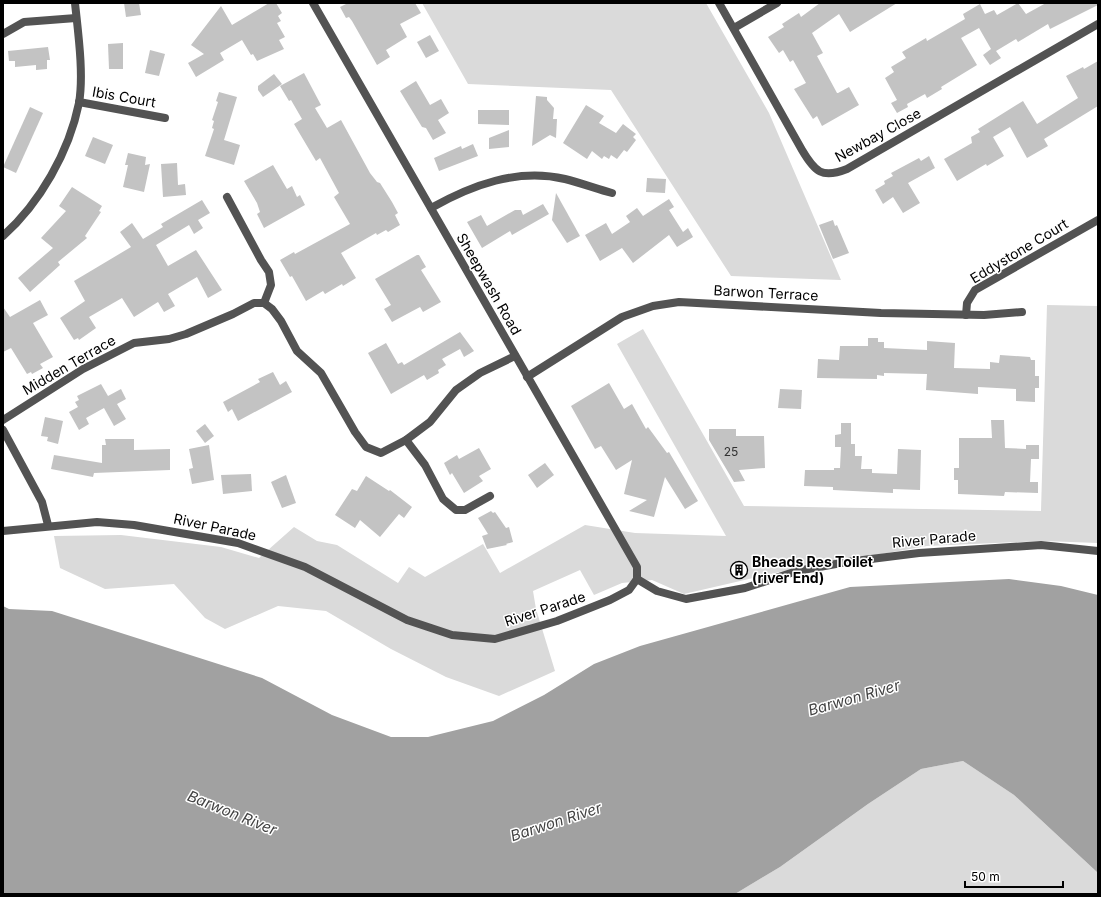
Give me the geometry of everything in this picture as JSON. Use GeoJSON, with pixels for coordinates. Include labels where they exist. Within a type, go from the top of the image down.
{"type":"FeatureCollection","features":[{"type":"Feature","properties":{"kind":"street"},"geometry":{"type":"LineString","coordinates":[[3,236],[14,226],[40,192],[59,159],[79,102],[79,45],[75,3]]}},
{"type":"Feature","properties":{"kind":"street","name":"Sheepwash Road"},"geometry":{"type":"LineString","coordinates":[[313,3],[637,567],[637,578]]}},
{"type":"Feature","properties":{"kind":"street","name":"Newbay Close"},"geometry":{"type":"LineString","coordinates":[[719,3],[806,156],[816,170],[824,174],[836,174],[847,169],[1098,24]]}},
{"type":"Feature","properties":{"kind":"street"},"geometry":{"type":"LineString","coordinates":[[734,28],[777,3]]}},
{"type":"Feature","properties":{"kind":"street"},"geometry":{"type":"LineString","coordinates":[[3,34],[24,22],[76,18]]}},
{"type":"Feature","properties":{"kind":"street","name":"Ibis Court"},"geometry":{"type":"LineString","coordinates":[[79,102],[165,118]]}},
{"type":"Feature","properties":{"kind":"street"},"geometry":{"type":"LineString","coordinates":[[431,208],[472,187],[495,180],[523,176],[544,176],[564,179],[612,193]]}},
{"type":"Feature","properties":{"kind":"street"},"geometry":{"type":"LineString","coordinates":[[227,197],[269,272],[271,285],[264,303],[281,321],[297,351],[321,373],[355,432],[366,447],[381,453],[406,440],[430,422],[456,390],[480,373],[515,356]]}},
{"type":"Feature","properties":{"kind":"street","name":"Eddystone Court"},"geometry":{"type":"LineString","coordinates":[[966,315],[967,303],[975,290],[1098,220]]}},
{"type":"Feature","properties":{"kind":"street","name":"Barwon Terrace"},"geometry":{"type":"LineString","coordinates":[[527,377],[622,318],[653,306],[679,302],[881,313],[966,315],[1022,312]]}},
{"type":"Feature","properties":{"kind":"street","name":"Midden Terrace"},"geometry":{"type":"LineString","coordinates":[[3,420],[83,369],[134,343],[186,334],[233,314],[254,303],[264,303]]}},
{"type":"Feature","properties":{"kind":"street"},"geometry":{"type":"LineString","coordinates":[[3,430],[42,502],[48,525]]}},
{"type":"Feature","properties":{"kind":"street"},"geometry":{"type":"LineString","coordinates":[[406,440],[425,465],[443,499],[456,510],[465,510],[490,496]]}},
{"type":"Feature","properties":{"kind":"street","name":"River Parade"},"geometry":{"type":"LineString","coordinates":[[3,531],[48,525],[97,522],[134,525],[238,543],[305,567],[407,620],[452,635],[495,639],[557,621],[610,600],[629,590],[637,578],[657,591],[686,599],[745,588],[796,571],[896,556],[1040,545],[1098,551]]}},
{"type":"Feature","properties":{"kind":"shaded area"},"geometry":{"type":"Polygon","coordinates":[[[422,3],[706,3],[769,113],[841,280],[731,276],[611,90],[468,84],[422,3]]]}},
{"type":"Feature","properties":{"kind":"shaded area"},"geometry":{"type":"Polygon","coordinates":[[[1047,305],[1098,306],[1098,543],[1043,541],[927,546],[784,571],[684,594],[652,580],[622,583],[594,595],[580,570],[533,591],[536,609],[555,671],[499,696],[446,677],[391,649],[326,611],[278,606],[225,629],[205,618],[174,584],[105,589],[60,568],[54,536],[121,535],[221,547],[259,558],[294,527],[317,541],[337,545],[398,583],[409,567],[425,577],[483,544],[500,573],[585,525],[635,533],[726,536],[617,344],[643,329],[744,506],[1041,511],[1047,305]]]}},
{"type":"Feature","properties":{"kind":"shaded area"},"geometry":{"type":"Polygon","coordinates":[[[963,761],[1014,795],[1098,873],[1098,894],[735,894],[780,867],[868,804],[921,769],[963,761]]]}},
{"type":"Feature","properties":{"kind":"water","name":"Barwon River"},"geometry":{"type":"Polygon","coordinates":[[[1009,579],[1061,586],[1098,595],[1098,873],[1014,795],[963,761],[921,769],[868,804],[780,867],[735,894],[3,893],[3,606],[9,609],[52,611],[262,678],[332,715],[391,737],[428,737],[493,721],[544,695],[594,664],[640,646],[850,587],[1009,579]]]}},
{"type":"Feature","properties":{"kind":"building"},"geometry":{"type":"Polygon","coordinates":[[[124,3],[139,3],[141,15],[126,17],[124,3]]]}},
{"type":"Feature","properties":{"kind":"building"},"geometry":{"type":"Polygon","coordinates":[[[269,3],[276,3],[282,13],[278,16],[281,21],[277,23],[285,37],[279,40],[284,49],[257,61],[253,54],[251,55],[242,40],[220,53],[224,60],[196,77],[188,63],[204,54],[191,45],[221,6],[232,25],[269,3]]]}},
{"type":"Feature","properties":{"kind":"building"},"geometry":{"type":"Polygon","coordinates":[[[348,3],[415,3],[421,13],[400,24],[407,37],[386,50],[390,57],[377,65],[352,21],[349,17],[346,18],[340,7],[348,3]]]}},
{"type":"Feature","properties":{"kind":"building"},"geometry":{"type":"Polygon","coordinates":[[[820,3],[897,3],[850,32],[839,14],[812,33],[823,53],[817,56],[837,93],[849,87],[859,105],[822,126],[817,116],[813,119],[794,89],[806,83],[793,60],[790,62],[783,50],[779,53],[768,37],[784,27],[782,24],[799,13],[801,17],[820,3]]]}},
{"type":"Feature","properties":{"kind":"building"},"geometry":{"type":"Polygon","coordinates":[[[1018,3],[1026,14],[1046,3],[1098,3],[1098,5],[1050,29],[1048,24],[1018,42],[1016,39],[996,51],[1001,58],[990,65],[983,55],[991,49],[979,28],[961,38],[977,65],[941,87],[942,89],[927,98],[925,94],[907,104],[908,107],[897,113],[891,103],[897,100],[885,78],[894,72],[891,67],[906,58],[902,52],[926,38],[927,41],[965,19],[963,14],[980,4],[985,14],[994,10],[997,15],[1018,3]]]}},
{"type":"Feature","properties":{"kind":"building"},"geometry":{"type":"Polygon","coordinates":[[[430,35],[439,51],[426,58],[417,42],[430,35]]]}},
{"type":"Feature","properties":{"kind":"building"},"geometry":{"type":"Polygon","coordinates":[[[123,43],[123,69],[109,69],[108,44],[123,43]]]}},
{"type":"Feature","properties":{"kind":"building"},"geometry":{"type":"Polygon","coordinates":[[[48,47],[50,60],[47,60],[47,69],[36,70],[36,65],[15,67],[15,61],[9,61],[8,51],[48,47]]]}},
{"type":"Feature","properties":{"kind":"building"},"geometry":{"type":"Polygon","coordinates":[[[150,50],[165,54],[159,76],[145,73],[150,50]]]}},
{"type":"Feature","properties":{"kind":"building"},"geometry":{"type":"Polygon","coordinates":[[[1098,61],[1098,106],[1044,139],[1048,146],[1027,158],[1010,127],[993,137],[1004,156],[987,166],[986,164],[957,181],[944,159],[972,143],[971,137],[980,132],[978,129],[1023,101],[1037,124],[1078,98],[1066,76],[1083,67],[1084,69],[1098,61]]]}},
{"type":"Feature","properties":{"kind":"building"},"geometry":{"type":"Polygon","coordinates":[[[304,73],[321,105],[315,108],[327,128],[341,120],[370,173],[377,182],[380,183],[392,202],[398,213],[395,215],[400,225],[388,232],[386,230],[377,235],[376,233],[341,253],[356,278],[325,294],[323,291],[306,301],[292,276],[290,277],[280,260],[294,252],[295,254],[350,224],[334,197],[339,193],[320,158],[316,161],[294,124],[302,119],[291,100],[289,101],[280,86],[304,73]]]}},
{"type":"Feature","properties":{"kind":"building"},"geometry":{"type":"Polygon","coordinates":[[[274,74],[282,84],[263,97],[258,90],[258,86],[274,74]]]}},
{"type":"Feature","properties":{"kind":"building"},"geometry":{"type":"Polygon","coordinates":[[[416,81],[430,105],[441,99],[449,113],[438,120],[446,133],[433,140],[426,128],[422,127],[400,91],[416,81]]]}},
{"type":"Feature","properties":{"kind":"building"},"geometry":{"type":"Polygon","coordinates":[[[219,92],[237,97],[224,140],[240,145],[234,165],[205,156],[214,129],[212,128],[214,121],[212,120],[218,102],[216,101],[219,92]]]}},
{"type":"Feature","properties":{"kind":"building"},"geometry":{"type":"Polygon","coordinates":[[[536,96],[547,97],[547,100],[554,108],[553,119],[557,119],[556,138],[550,135],[532,146],[536,96]]]}},
{"type":"Feature","properties":{"kind":"building"},"geometry":{"type":"Polygon","coordinates":[[[586,105],[604,116],[599,123],[616,133],[623,124],[636,134],[633,137],[636,140],[627,152],[624,150],[617,159],[611,155],[609,159],[604,156],[602,159],[592,151],[587,159],[563,143],[586,105]]]}},
{"type":"Feature","properties":{"kind":"building"},"geometry":{"type":"Polygon","coordinates":[[[30,107],[43,113],[16,173],[3,167],[30,107]]]}},
{"type":"Feature","properties":{"kind":"building"},"geometry":{"type":"Polygon","coordinates":[[[478,110],[509,110],[509,125],[478,124],[478,110]]]}},
{"type":"Feature","properties":{"kind":"building"},"geometry":{"type":"Polygon","coordinates":[[[509,130],[509,147],[489,149],[489,138],[509,130]]]}},
{"type":"Feature","properties":{"kind":"building"},"geometry":{"type":"Polygon","coordinates":[[[93,137],[113,145],[105,164],[85,156],[93,137]]]}},
{"type":"Feature","properties":{"kind":"building"},"geometry":{"type":"Polygon","coordinates":[[[473,144],[478,156],[439,171],[434,158],[461,146],[462,149],[473,144]]]}},
{"type":"Feature","properties":{"kind":"building"},"geometry":{"type":"Polygon","coordinates":[[[128,153],[146,157],[145,165],[150,164],[144,192],[123,187],[128,165],[125,165],[128,153]]]}},
{"type":"Feature","properties":{"kind":"building"},"geometry":{"type":"Polygon","coordinates":[[[929,156],[935,168],[908,183],[920,203],[903,213],[893,197],[883,204],[875,190],[885,184],[884,181],[893,176],[891,173],[919,158],[921,161],[929,156]]]}},
{"type":"Feature","properties":{"kind":"building"},"geometry":{"type":"Polygon","coordinates":[[[177,163],[178,185],[185,184],[186,195],[163,197],[161,164],[177,163]]]}},
{"type":"Feature","properties":{"kind":"building"},"geometry":{"type":"Polygon","coordinates":[[[273,165],[287,189],[292,186],[297,197],[300,195],[305,205],[264,228],[257,214],[260,212],[257,203],[244,181],[273,165]]]}},
{"type":"Feature","properties":{"kind":"building"},"geometry":{"type":"Polygon","coordinates":[[[647,178],[666,179],[665,193],[646,192],[647,178]]]}},
{"type":"Feature","properties":{"kind":"building"},"geometry":{"type":"Polygon","coordinates":[[[72,187],[102,206],[99,211],[101,212],[85,236],[87,238],[58,262],[60,265],[30,292],[18,278],[53,248],[41,238],[66,211],[59,206],[72,187]]]}},
{"type":"Feature","properties":{"kind":"building"},"geometry":{"type":"Polygon","coordinates":[[[556,193],[580,236],[567,243],[552,220],[556,193]]]}},
{"type":"Feature","properties":{"kind":"building"},"geometry":{"type":"Polygon","coordinates":[[[669,199],[674,207],[669,210],[683,232],[688,228],[693,237],[677,247],[669,235],[633,263],[622,248],[600,261],[585,235],[606,223],[612,234],[630,222],[626,216],[637,208],[643,216],[669,199]]]}},
{"type":"Feature","properties":{"kind":"building"},"geometry":{"type":"Polygon","coordinates":[[[202,200],[210,213],[198,220],[203,228],[194,234],[189,225],[156,245],[168,266],[196,250],[222,290],[208,298],[197,277],[168,294],[175,306],[164,312],[158,302],[134,317],[122,298],[89,317],[96,328],[79,340],[78,338],[74,340],[60,318],[85,301],[74,281],[131,247],[120,232],[132,223],[143,239],[163,227],[161,224],[202,200]]]}},
{"type":"Feature","properties":{"kind":"building"},"geometry":{"type":"Polygon","coordinates":[[[543,204],[549,214],[512,235],[510,231],[482,248],[467,222],[481,215],[487,226],[515,210],[521,210],[523,215],[543,204]]]}},
{"type":"Feature","properties":{"kind":"building"},"geometry":{"type":"Polygon","coordinates":[[[833,220],[835,226],[837,225],[849,253],[833,259],[819,225],[833,220]]]}},
{"type":"Feature","properties":{"kind":"building"},"geometry":{"type":"Polygon","coordinates":[[[419,255],[426,267],[421,270],[441,302],[423,312],[420,307],[392,322],[384,309],[391,305],[375,279],[419,255]]]}},
{"type":"Feature","properties":{"kind":"building"},"geometry":{"type":"Polygon","coordinates":[[[40,300],[48,315],[33,323],[53,357],[40,364],[43,368],[32,374],[31,372],[27,374],[11,348],[3,352],[3,307],[10,317],[40,300]]]}},
{"type":"Feature","properties":{"kind":"building"},"geometry":{"type":"Polygon","coordinates":[[[460,332],[474,351],[464,357],[460,349],[442,359],[446,365],[438,370],[439,373],[427,380],[424,375],[391,394],[368,353],[386,343],[398,364],[402,362],[404,365],[460,332]]]}},
{"type":"Feature","properties":{"kind":"building"},"geometry":{"type":"Polygon","coordinates":[[[868,338],[878,338],[878,342],[884,342],[884,348],[927,350],[927,341],[955,343],[954,368],[990,369],[990,362],[999,363],[1000,355],[1030,357],[1031,360],[1035,360],[1035,376],[1039,376],[1039,388],[1035,388],[1035,402],[1016,401],[1016,389],[978,387],[978,394],[926,390],[927,374],[884,373],[884,376],[877,375],[877,379],[817,378],[818,359],[839,360],[840,346],[868,346],[868,338]]]}},
{"type":"Feature","properties":{"kind":"building"},"geometry":{"type":"Polygon","coordinates":[[[273,372],[280,385],[286,381],[292,392],[238,421],[232,409],[228,412],[223,402],[260,382],[258,379],[273,372]]]}},
{"type":"Feature","properties":{"kind":"building"},"geometry":{"type":"Polygon","coordinates":[[[609,383],[624,409],[632,404],[646,429],[648,427],[667,453],[669,452],[698,501],[685,509],[665,477],[654,517],[629,511],[647,500],[624,494],[632,460],[616,470],[601,446],[595,449],[571,406],[609,383]]]}},
{"type":"Feature","properties":{"kind":"building"},"geometry":{"type":"Polygon","coordinates":[[[101,384],[108,396],[121,389],[126,399],[117,404],[126,419],[114,426],[104,408],[86,418],[89,424],[79,430],[69,412],[78,407],[75,402],[79,400],[77,396],[101,384]]]}},
{"type":"Feature","properties":{"kind":"building"},"geometry":{"type":"Polygon","coordinates":[[[780,389],[802,390],[801,409],[778,408],[780,389]]]}},
{"type":"Feature","properties":{"kind":"building"},"geometry":{"type":"Polygon","coordinates":[[[45,417],[63,421],[58,444],[47,441],[48,437],[41,436],[45,417]]]}},
{"type":"Feature","properties":{"kind":"building"},"geometry":{"type":"Polygon","coordinates":[[[991,420],[1004,420],[1005,448],[1026,449],[1026,445],[1039,445],[1039,459],[1031,459],[1030,482],[1038,482],[1038,493],[1005,492],[1004,496],[958,494],[958,480],[954,480],[954,468],[959,468],[959,438],[992,438],[991,420]]]}},
{"type":"Feature","properties":{"kind":"building"},"geometry":{"type":"Polygon","coordinates":[[[841,423],[851,423],[851,444],[855,444],[855,456],[862,456],[861,469],[872,469],[872,473],[897,474],[898,449],[921,450],[920,490],[893,489],[893,493],[833,490],[833,487],[804,486],[805,470],[834,470],[834,468],[840,468],[841,447],[835,447],[835,435],[841,434],[841,423]]]}},
{"type":"Feature","properties":{"kind":"building"},"geometry":{"type":"Polygon","coordinates":[[[205,424],[214,436],[205,443],[196,431],[205,424]]]}},
{"type":"Feature","properties":{"kind":"building"},"geometry":{"type":"Polygon","coordinates":[[[709,429],[736,429],[736,436],[764,436],[765,468],[739,470],[745,481],[734,482],[709,440],[709,429]]]}},
{"type":"Feature","properties":{"kind":"building"},"geometry":{"type":"Polygon","coordinates":[[[105,439],[134,439],[134,450],[170,449],[170,470],[94,473],[93,477],[51,469],[54,455],[102,463],[102,445],[106,445],[105,439]]]}},
{"type":"Feature","properties":{"kind":"building"},"geometry":{"type":"Polygon","coordinates":[[[209,445],[214,480],[192,484],[189,469],[193,468],[189,449],[209,445]]]}},
{"type":"Feature","properties":{"kind":"building"},"geometry":{"type":"Polygon","coordinates":[[[479,448],[491,469],[479,476],[483,481],[464,493],[452,473],[450,475],[444,463],[457,455],[459,459],[479,448]]]}},
{"type":"Feature","properties":{"kind":"building"},"geometry":{"type":"Polygon","coordinates":[[[545,463],[554,475],[537,488],[528,475],[545,463]]]}},
{"type":"Feature","properties":{"kind":"building"},"geometry":{"type":"Polygon","coordinates":[[[251,474],[252,491],[223,494],[221,475],[251,474]]]}},
{"type":"Feature","properties":{"kind":"building"},"geometry":{"type":"Polygon","coordinates":[[[286,475],[296,503],[282,508],[271,482],[286,475]]]}},
{"type":"Feature","properties":{"kind":"building"},"geometry":{"type":"Polygon","coordinates":[[[366,476],[389,491],[390,490],[412,507],[404,518],[399,514],[380,537],[360,520],[355,528],[335,515],[352,489],[357,491],[366,476]]]}},
{"type":"Feature","properties":{"kind":"building"},"geometry":{"type":"Polygon","coordinates":[[[491,511],[493,513],[495,512],[506,528],[509,527],[513,542],[506,544],[507,545],[487,549],[482,536],[488,534],[478,518],[491,511]]]}},
{"type":"Feature","properties":{"kind":"place","name":"Bheads Res Toilet (river End)"},"geometry":{"type":"Point","coordinates":[739,570]}}]}
